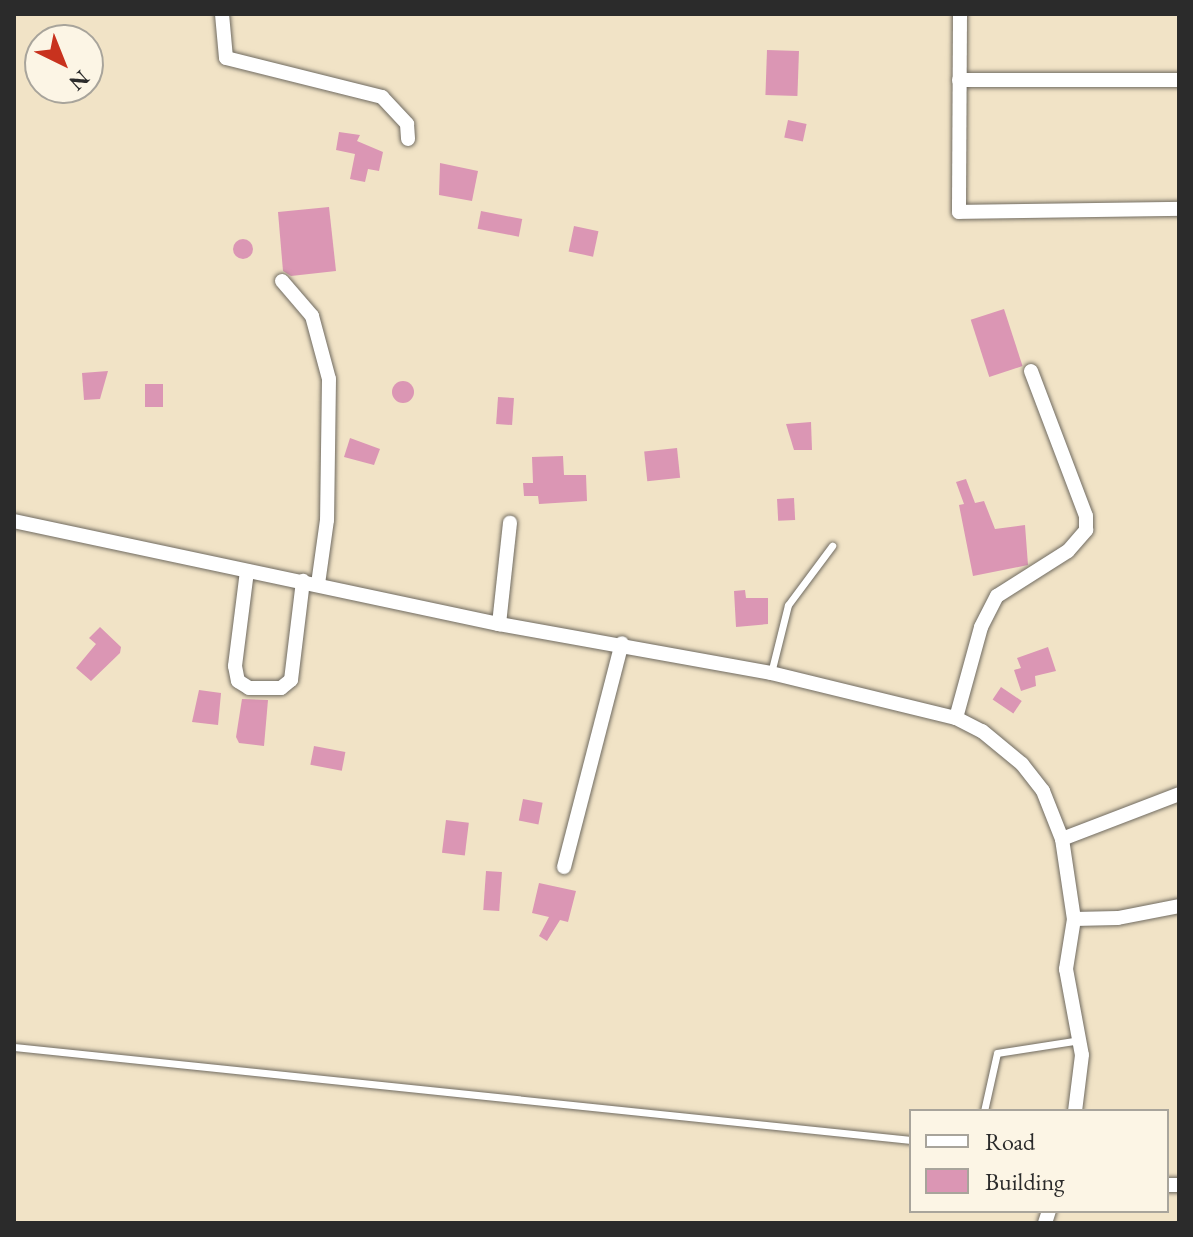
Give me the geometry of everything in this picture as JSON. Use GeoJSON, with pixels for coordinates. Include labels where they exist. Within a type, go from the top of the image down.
{"type":"FeatureCollection","features":[{"type":"Feature","properties":{"kind":"street"},"geometry":{"type":"LineString","coordinates":[[222,14],[226,58],[382,97],[407,124],[408,139]]}},
{"type":"Feature","properties":{"kind":"street"},"geometry":{"type":"LineString","coordinates":[[960,14],[959,212],[1179,209]]}},
{"type":"Feature","properties":{"kind":"street"},"geometry":{"type":"LineString","coordinates":[[959,80],[1179,80]]}},
{"type":"Feature","properties":{"kind":"street"},"geometry":{"type":"LineString","coordinates":[[247,571],[235,666],[238,681],[249,688],[281,688],[291,680],[310,582],[327,520],[328,368],[312,316],[282,281]]}},
{"type":"Feature","properties":{"kind":"street"},"geometry":{"type":"LineString","coordinates":[[956,718],[981,627],[997,596],[1068,551],[1086,530],[1086,516],[1031,371]]}},
{"type":"Feature","properties":{"kind":"street"},"geometry":{"type":"LineString","coordinates":[[14,521],[499,624],[622,643],[771,673],[956,718],[1022,764],[1043,791],[1062,839],[1074,919],[1066,969],[1080,1040],[1081,1088],[1076,1109]]}},
{"type":"Feature","properties":{"kind":"street"},"geometry":{"type":"LineString","coordinates":[[499,624],[510,523]]}},
{"type":"Feature","properties":{"kind":"street"},"geometry":{"type":"LineString","coordinates":[[564,867],[622,643]]}},
{"type":"Feature","properties":{"kind":"street"},"geometry":{"type":"LineString","coordinates":[[1062,839],[1179,794]]}},
{"type":"Feature","properties":{"kind":"street"},"geometry":{"type":"LineString","coordinates":[[1074,919],[1118,918],[1179,906]]}},
{"type":"Feature","properties":{"kind":"lane"},"geometry":{"type":"LineString","coordinates":[[771,673],[788,605],[832,546]]}},
{"type":"Feature","properties":{"kind":"lane"},"geometry":{"type":"LineString","coordinates":[[984,1109],[997,1053],[1080,1040]]}},
{"type":"Feature","properties":{"kind":"lane"},"geometry":{"type":"LineString","coordinates":[[14,1047],[909,1140]]}},
{"type":"Feature","properties":{"kind":"building"},"geometry":{"type":"Polygon","coordinates":[[[767,50],[799,51],[797,96],[765,95],[767,50]]]}},
{"type":"Feature","properties":{"kind":"building"},"geometry":{"type":"Polygon","coordinates":[[[788,120],[807,124],[803,142],[784,138],[788,120]]]}},
{"type":"Feature","properties":{"kind":"building"},"geometry":{"type":"Polygon","coordinates":[[[339,132],[360,135],[357,141],[383,152],[379,171],[368,169],[365,182],[350,179],[355,154],[336,150],[339,132]]]}},
{"type":"Feature","properties":{"kind":"building"},"geometry":{"type":"Polygon","coordinates":[[[440,163],[478,171],[472,201],[439,195],[440,163]]]}},
{"type":"Feature","properties":{"kind":"building"},"geometry":{"type":"Polygon","coordinates":[[[329,207],[336,271],[291,276],[283,271],[278,212],[329,207]]]}},
{"type":"Feature","properties":{"kind":"building"},"geometry":{"type":"Polygon","coordinates":[[[481,211],[522,219],[519,237],[478,229],[481,211]]]}},
{"type":"Feature","properties":{"kind":"building"},"geometry":{"type":"Polygon","coordinates":[[[574,226],[598,231],[593,257],[569,251],[574,226]]]}},
{"type":"Feature","properties":{"kind":"building"},"geometry":{"type":"Polygon","coordinates":[[[239,239],[247,239],[253,249],[247,259],[239,259],[233,253],[233,245],[239,239]]]}},
{"type":"Feature","properties":{"kind":"building"},"geometry":{"type":"Polygon","coordinates":[[[1004,309],[1023,366],[989,377],[971,320],[1004,309]]]}},
{"type":"Feature","properties":{"kind":"building"},"geometry":{"type":"Polygon","coordinates":[[[108,371],[100,399],[84,400],[82,373],[108,371]]]}},
{"type":"Feature","properties":{"kind":"building"},"geometry":{"type":"Polygon","coordinates":[[[403,381],[411,384],[414,392],[411,400],[403,403],[395,400],[392,392],[395,384],[403,381]]]}},
{"type":"Feature","properties":{"kind":"building"},"geometry":{"type":"Polygon","coordinates":[[[145,384],[163,384],[163,407],[145,407],[145,384]]]}},
{"type":"Feature","properties":{"kind":"building"},"geometry":{"type":"Polygon","coordinates":[[[498,397],[514,398],[512,425],[496,424],[498,397]]]}},
{"type":"Feature","properties":{"kind":"building"},"geometry":{"type":"Polygon","coordinates":[[[811,422],[812,450],[794,450],[786,424],[811,422]]]}},
{"type":"Feature","properties":{"kind":"building"},"geometry":{"type":"Polygon","coordinates":[[[350,438],[380,449],[374,465],[344,457],[350,438]]]}},
{"type":"Feature","properties":{"kind":"building"},"geometry":{"type":"Polygon","coordinates":[[[677,448],[680,478],[647,481],[644,451],[677,448]]]}},
{"type":"Feature","properties":{"kind":"building"},"geometry":{"type":"Polygon","coordinates":[[[563,456],[564,475],[586,475],[587,501],[539,504],[538,496],[524,496],[523,483],[533,483],[532,457],[563,456]]]}},
{"type":"Feature","properties":{"kind":"building"},"geometry":{"type":"Polygon","coordinates":[[[966,479],[975,503],[984,501],[995,529],[1025,525],[1028,565],[973,576],[959,505],[964,504],[956,482],[966,479]]]}},
{"type":"Feature","properties":{"kind":"building"},"geometry":{"type":"Polygon","coordinates":[[[794,498],[795,520],[778,521],[777,499],[794,498]]]}},
{"type":"Feature","properties":{"kind":"building"},"geometry":{"type":"Polygon","coordinates":[[[745,590],[746,598],[768,598],[768,624],[736,627],[734,591],[745,590]]]}},
{"type":"Feature","properties":{"kind":"building"},"geometry":{"type":"Polygon","coordinates":[[[100,627],[121,647],[120,653],[91,681],[76,668],[96,644],[89,638],[100,627]]]}},
{"type":"Feature","properties":{"kind":"building"},"geometry":{"type":"Polygon","coordinates":[[[1048,647],[1056,671],[1035,676],[1036,686],[1021,691],[1014,670],[1021,668],[1017,658],[1048,647]]]}},
{"type":"Feature","properties":{"kind":"building"},"geometry":{"type":"Polygon","coordinates":[[[1001,687],[1022,701],[1013,713],[993,699],[1001,687]]]}},
{"type":"Feature","properties":{"kind":"building"},"geometry":{"type":"Polygon","coordinates":[[[199,690],[221,693],[218,725],[192,722],[199,690]]]}},
{"type":"Feature","properties":{"kind":"building"},"geometry":{"type":"Polygon","coordinates":[[[242,699],[268,700],[264,746],[239,743],[236,737],[242,699]]]}},
{"type":"Feature","properties":{"kind":"building"},"geometry":{"type":"Polygon","coordinates":[[[314,746],[345,752],[342,771],[310,765],[314,746]]]}},
{"type":"Feature","properties":{"kind":"building"},"geometry":{"type":"Polygon","coordinates":[[[523,799],[543,803],[538,824],[519,821],[523,799]]]}},
{"type":"Feature","properties":{"kind":"building"},"geometry":{"type":"Polygon","coordinates":[[[446,820],[469,823],[465,856],[442,853],[446,820]]]}},
{"type":"Feature","properties":{"kind":"building"},"geometry":{"type":"Polygon","coordinates":[[[486,871],[502,872],[499,911],[483,910],[486,871]]]}},
{"type":"Feature","properties":{"kind":"building"},"geometry":{"type":"Polygon","coordinates":[[[539,883],[576,891],[568,922],[560,920],[547,941],[539,936],[549,917],[532,913],[539,883]]]}}]}
